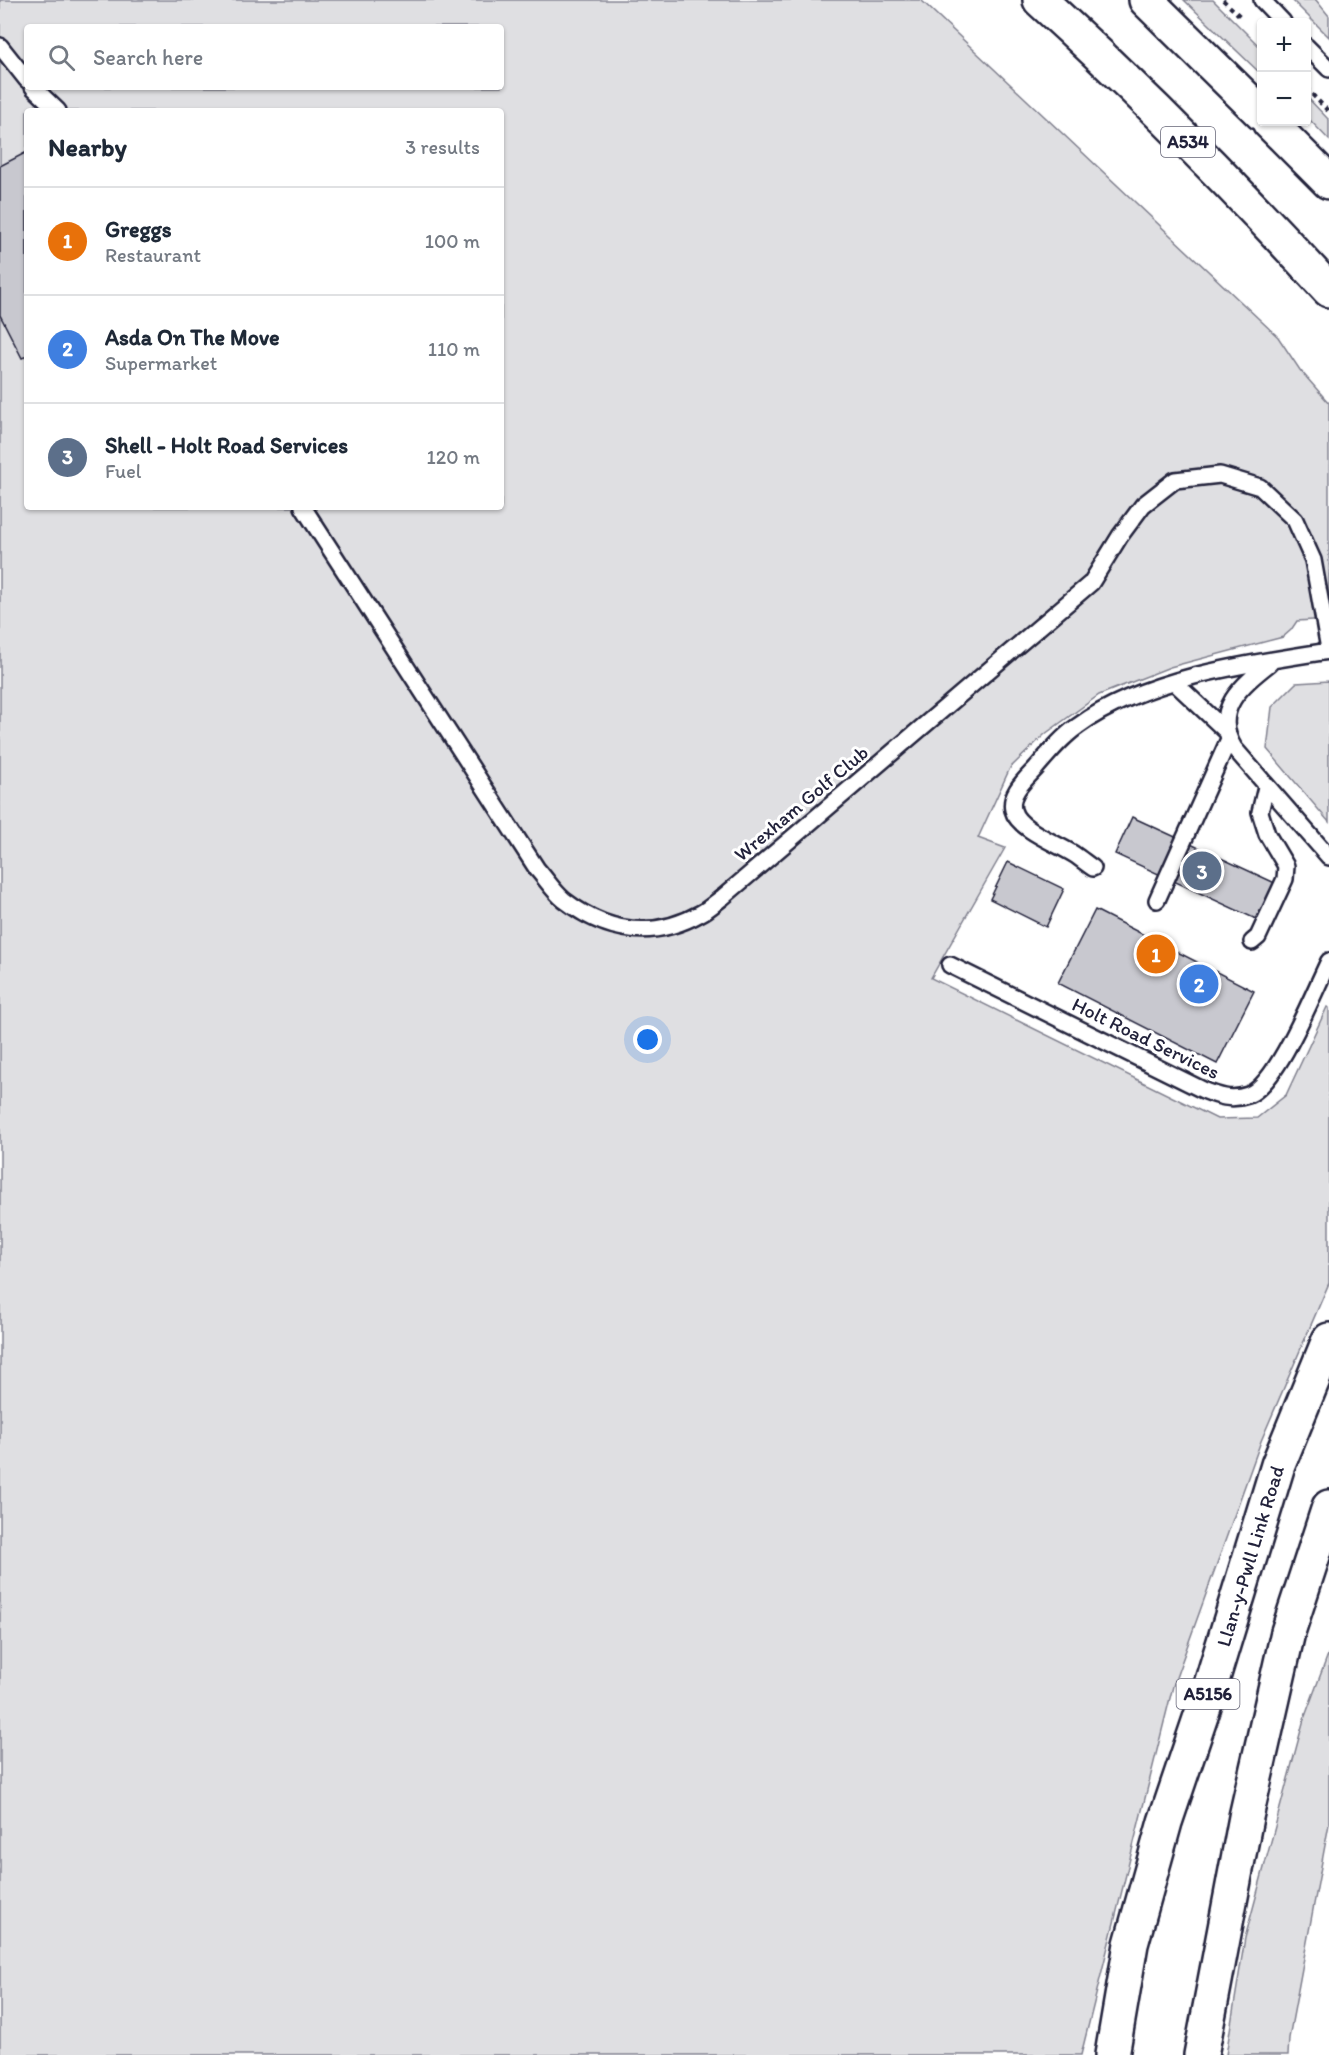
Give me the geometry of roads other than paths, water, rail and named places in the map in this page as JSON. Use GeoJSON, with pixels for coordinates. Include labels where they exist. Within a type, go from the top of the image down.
{"type":"FeatureCollection","features":[{"type":"Feature","properties":{"kind":"highway","name":"A534"},"geometry":{"type":"LineString","coordinates":[[1040,0],[1116,69],[1272,227],[1329,290]]}},
{"type":"Feature","properties":{"kind":"highway"},"geometry":{"type":"LineString","coordinates":[[1146,0],[1257,109]]}},
{"type":"Feature","properties":{"kind":"highway"},"geometry":{"type":"LineString","coordinates":[[1273,126],[1329,182]]}},
{"type":"Feature","properties":{"kind":"highway","name":"Llan-y-Pwll Link Road"},"geometry":{"type":"LineString","coordinates":[[1113,2055],[1131,1944],[1165,1822],[1204,1707],[1278,1465],[1329,1340]]}},
{"type":"Feature","properties":{"kind":"highway"},"geometry":{"type":"LineString","coordinates":[[1201,2055],[1246,1817],[1288,1632],[1329,1507]]}},
{"type":"Feature","properties":{"kind":"lane"},"geometry":{"type":"LineString","coordinates":[[1262,0],[1279,18]]}},
{"type":"Feature","properties":{"kind":"lane"},"geometry":{"type":"LineString","coordinates":[[0,46],[24,76]]}},
{"type":"Feature","properties":{"kind":"lane"},"geometry":{"type":"LineString","coordinates":[[1311,51],[1329,69]]}},
{"type":"Feature","properties":{"kind":"lane"},"geometry":{"type":"LineString","coordinates":[[36,90],[55,108]]}},
{"type":"Feature","properties":{"kind":"lane","name":"Wrexham Golf Club"},"geometry":{"type":"LineString","coordinates":[[305,510],[537,869],[562,898],[592,919],[632,931],[669,927],[702,913],[723,897],[1091,583],[1120,536],[1143,505],[1174,480],[1220,475],[1260,487],[1295,520],[1313,560],[1329,650]]}},
{"type":"Feature","properties":{"kind":"lane"},"geometry":{"type":"LineString","coordinates":[[1093,868],[1019,821],[1013,810],[1018,788],[1056,744],[1097,712],[1121,700],[1174,682],[1329,650]]}},
{"type":"Feature","properties":{"kind":"lane"},"geometry":{"type":"LineString","coordinates":[[1157,900],[1227,735],[1227,712],[1236,693],[1275,660]]}},
{"type":"Feature","properties":{"kind":"lane"},"geometry":{"type":"LineString","coordinates":[[1174,682],[1227,735],[1266,787],[1329,857]]}},
{"type":"Feature","properties":{"kind":"lane"},"geometry":{"type":"LineString","coordinates":[[1252,942],[1258,937],[1286,879],[1286,866],[1267,834],[1260,812],[1266,787]]}},
{"type":"Feature","properties":{"kind":"lane","name":"Holt Road Services"},"geometry":{"type":"LineString","coordinates":[[950,965],[1203,1090],[1225,1098],[1249,1095],[1268,1080],[1281,1060],[1329,961]]}},
{"type":"Feature","properties":{"kind":"place","name":"Shell - Holt Road Services"},"geometry":{"type":"Point","coordinates":[1202,871]}},
{"type":"Feature","properties":{"kind":"place","name":"Greggs"},"geometry":{"type":"Point","coordinates":[1156,954]}},
{"type":"Feature","properties":{"kind":"place","name":"Asda On The Move"},"geometry":{"type":"Point","coordinates":[1199,984]}}]}
